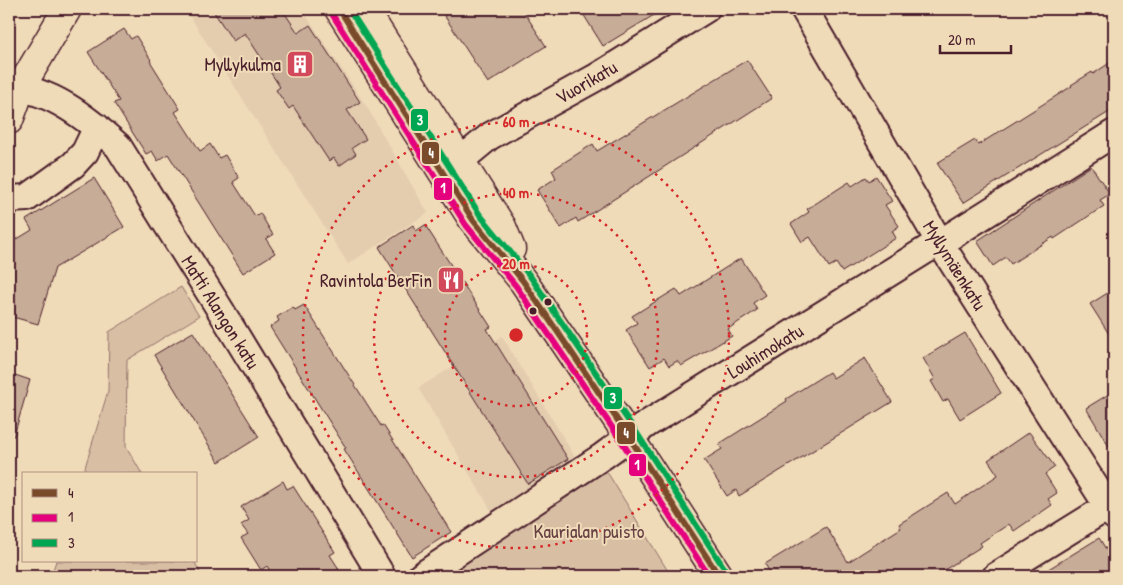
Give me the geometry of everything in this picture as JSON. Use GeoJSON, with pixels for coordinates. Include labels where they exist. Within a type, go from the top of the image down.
{"type":"FeatureCollection","features":[{"type":"Feature","properties":{"kind":"main road"},"geometry":{"type":"LineString","coordinates":[[9,120],[15,87],[67,9]]}},
{"type":"Feature","properties":{"kind":"main road"},"geometry":{"type":"LineString","coordinates":[[51,34],[88,9]]}},
{"type":"Feature","properties":{"kind":"main road"},"geometry":{"type":"LineString","coordinates":[[339,9],[452,167]]}},
{"type":"Feature","properties":{"kind":"main road"},"geometry":{"type":"LineString","coordinates":[[364,9],[452,167],[473,220],[523,281],[719,576]]}},
{"type":"Feature","properties":{"kind":"street","name":"Vuorikatu"},"geometry":{"type":"LineString","coordinates":[[452,167],[490,136],[595,78],[706,9]]}},
{"type":"Feature","properties":{"kind":"street","name":"Myllymäenkatu"},"geometry":{"type":"LineString","coordinates":[[804,9],[940,243],[1113,510]]}},
{"type":"Feature","properties":{"kind":"street","name":"Matti Alangon katu"},"geometry":{"type":"LineString","coordinates":[[15,87],[50,97],[97,127],[118,146],[382,576]]}},
{"type":"Feature","properties":{"kind":"street"},"geometry":{"type":"LineString","coordinates":[[9,199],[27,198],[73,165],[85,152],[97,127]]}},
{"type":"Feature","properties":{"kind":"street","name":"Louhimokatu"},"geometry":{"type":"LineString","coordinates":[[421,576],[681,403],[1114,133]]}},
{"type":"Feature","properties":{"kind":"street"},"geometry":{"type":"LineString","coordinates":[[996,576],[1096,514],[1113,510]]}},
{"type":"Feature","properties":{"kind":"shaded area"},"geometry":{"type":"Polygon","coordinates":[[[185,9],[302,9],[367,107],[428,213],[348,264],[185,9]]]}},
{"type":"Feature","properties":{"kind":"shaded area"},"geometry":{"type":"Polygon","coordinates":[[[502,336],[577,460],[492,512],[418,388],[502,336]]]}},
{"type":"Feature","properties":{"kind":"green space"},"geometry":{"type":"Polygon","coordinates":[[[181,287],[199,316],[127,360],[126,446],[141,472],[84,472],[108,391],[109,332],[181,287]]]}},
{"type":"Feature","properties":{"kind":"green space","name":"Kaurialan puisto"},"geometry":{"type":"Polygon","coordinates":[[[604,467],[671,576],[436,576],[604,467]]]}},
{"type":"Feature","properties":{"kind":"green space"},"geometry":{"type":"Polygon","coordinates":[[[56,562],[195,562],[202,576],[51,576],[56,562]]]}},
{"type":"Feature","properties":{"kind":"building","name":"Myllykulma"},"geometry":{"type":"Polygon","coordinates":[[[212,9],[282,9],[298,33],[310,25],[360,102],[347,110],[366,139],[352,148],[356,154],[339,166],[334,158],[329,161],[293,106],[289,109],[276,90],[280,87],[245,33],[233,41],[212,9]]]}},
{"type":"Feature","properties":{"kind":"building"},"geometry":{"type":"Polygon","coordinates":[[[440,9],[522,9],[546,46],[488,83],[440,9]]]}},
{"type":"Feature","properties":{"kind":"building"},"geometry":{"type":"Polygon","coordinates":[[[580,9],[664,9],[603,46],[580,9]]]}},
{"type":"Feature","properties":{"kind":"building"},"geometry":{"type":"Polygon","coordinates":[[[124,29],[131,39],[136,36],[151,60],[180,109],[175,112],[200,151],[210,144],[219,158],[225,155],[239,178],[233,182],[255,216],[260,213],[273,235],[266,239],[275,253],[243,273],[168,154],[158,161],[152,151],[146,154],[114,103],[119,101],[88,52],[124,29]]]}},
{"type":"Feature","properties":{"kind":"building"},"geometry":{"type":"Polygon","coordinates":[[[747,60],[772,98],[578,222],[576,218],[561,228],[537,190],[556,178],[552,170],[593,144],[597,151],[747,60]]]}},
{"type":"Feature","properties":{"kind":"building"},"geometry":{"type":"Polygon","coordinates":[[[1114,60],[1114,109],[963,203],[937,163],[975,140],[978,145],[1071,85],[1092,72],[1093,74],[1114,60]]]}},
{"type":"Feature","properties":{"kind":"building"},"geometry":{"type":"Polygon","coordinates":[[[1091,166],[1110,194],[1100,200],[1104,206],[1054,239],[1053,237],[1011,264],[1006,257],[993,266],[977,241],[1091,166]]]}},
{"type":"Feature","properties":{"kind":"building"},"geometry":{"type":"Polygon","coordinates":[[[876,176],[892,201],[885,205],[899,226],[892,231],[896,238],[842,272],[836,263],[829,267],[810,237],[802,242],[791,224],[809,212],[807,209],[849,182],[852,186],[866,177],[869,181],[876,176]]]}},
{"type":"Feature","properties":{"kind":"building"},"geometry":{"type":"Polygon","coordinates":[[[94,178],[124,227],[55,268],[38,324],[9,316],[9,260],[14,241],[32,230],[26,220],[94,178]]]}},
{"type":"Feature","properties":{"kind":"building"},"geometry":{"type":"Polygon","coordinates":[[[413,225],[416,231],[425,225],[491,327],[487,329],[568,459],[528,484],[379,247],[413,225]]]}},
{"type":"Feature","properties":{"kind":"building"},"geometry":{"type":"Polygon","coordinates":[[[741,258],[765,295],[753,303],[757,310],[728,329],[732,336],[681,366],[677,361],[669,366],[664,358],[650,367],[626,330],[637,323],[632,316],[676,289],[681,296],[741,258]]]}},
{"type":"Feature","properties":{"kind":"building"},"geometry":{"type":"Polygon","coordinates":[[[1114,289],[1114,342],[1090,304],[1114,289]]]}},
{"type":"Feature","properties":{"kind":"building"},"geometry":{"type":"Polygon","coordinates":[[[304,305],[451,532],[412,557],[270,327],[279,321],[277,317],[293,307],[295,310],[304,305]]]}},
{"type":"Feature","properties":{"kind":"building"},"geometry":{"type":"Polygon","coordinates":[[[193,332],[259,437],[219,462],[154,355],[193,332]]]}},
{"type":"Feature","properties":{"kind":"building"},"geometry":{"type":"Polygon","coordinates":[[[965,333],[1001,393],[960,419],[948,399],[943,402],[931,381],[935,379],[923,358],[965,333]]]}},
{"type":"Feature","properties":{"kind":"building"},"geometry":{"type":"Polygon","coordinates":[[[865,358],[892,402],[739,496],[736,490],[727,496],[704,460],[722,449],[719,444],[829,372],[833,378],[865,358]]]}},
{"type":"Feature","properties":{"kind":"building"},"geometry":{"type":"Polygon","coordinates":[[[9,373],[30,380],[14,436],[9,435],[9,373]]]}},
{"type":"Feature","properties":{"kind":"building"},"geometry":{"type":"Polygon","coordinates":[[[1114,391],[1114,455],[1086,408],[1114,391]]]}},
{"type":"Feature","properties":{"kind":"building"},"geometry":{"type":"Polygon","coordinates":[[[1029,432],[1055,467],[1045,474],[1057,493],[1048,499],[1052,505],[1014,531],[1009,524],[980,543],[982,546],[935,576],[772,576],[765,564],[826,527],[848,562],[901,528],[899,524],[948,493],[955,504],[998,475],[988,460],[1029,432]]]}},
{"type":"Feature","properties":{"kind":"building"},"geometry":{"type":"Polygon","coordinates":[[[283,481],[287,489],[293,486],[335,552],[330,555],[339,569],[329,576],[273,576],[267,566],[261,570],[241,538],[248,534],[241,525],[249,520],[241,507],[283,481]]]}},
{"type":"Feature","properties":{"kind":"building"},"geometry":{"type":"Polygon","coordinates":[[[1099,538],[1114,562],[1114,576],[1037,576],[1099,538]]]}},
{"type":"Feature","properties":{"kind":"transit line","name":"4"},"geometry":{"type":"LineString","coordinates":[[339,9],[473,220],[523,281],[629,437],[719,576]]}},
{"type":"Feature","properties":{"kind":"transit line","name":"3"},"geometry":{"type":"LineString","coordinates":[[349,9],[480,215],[530,276],[636,432],[726,571]]}},
{"type":"Feature","properties":{"kind":"transit line","name":"1"},"geometry":{"type":"LineString","coordinates":[[332,14],[466,225],[516,286],[622,442],[709,576]]}},
{"type":"Feature","properties":{"kind":"place","name":"Myllykulma"},"geometry":{"type":"Point","coordinates":[300,64]}},
{"type":"Feature","properties":{"kind":"place","name":"Ravintola BerFin"},"geometry":{"type":"Point","coordinates":[451,280]}}]}
